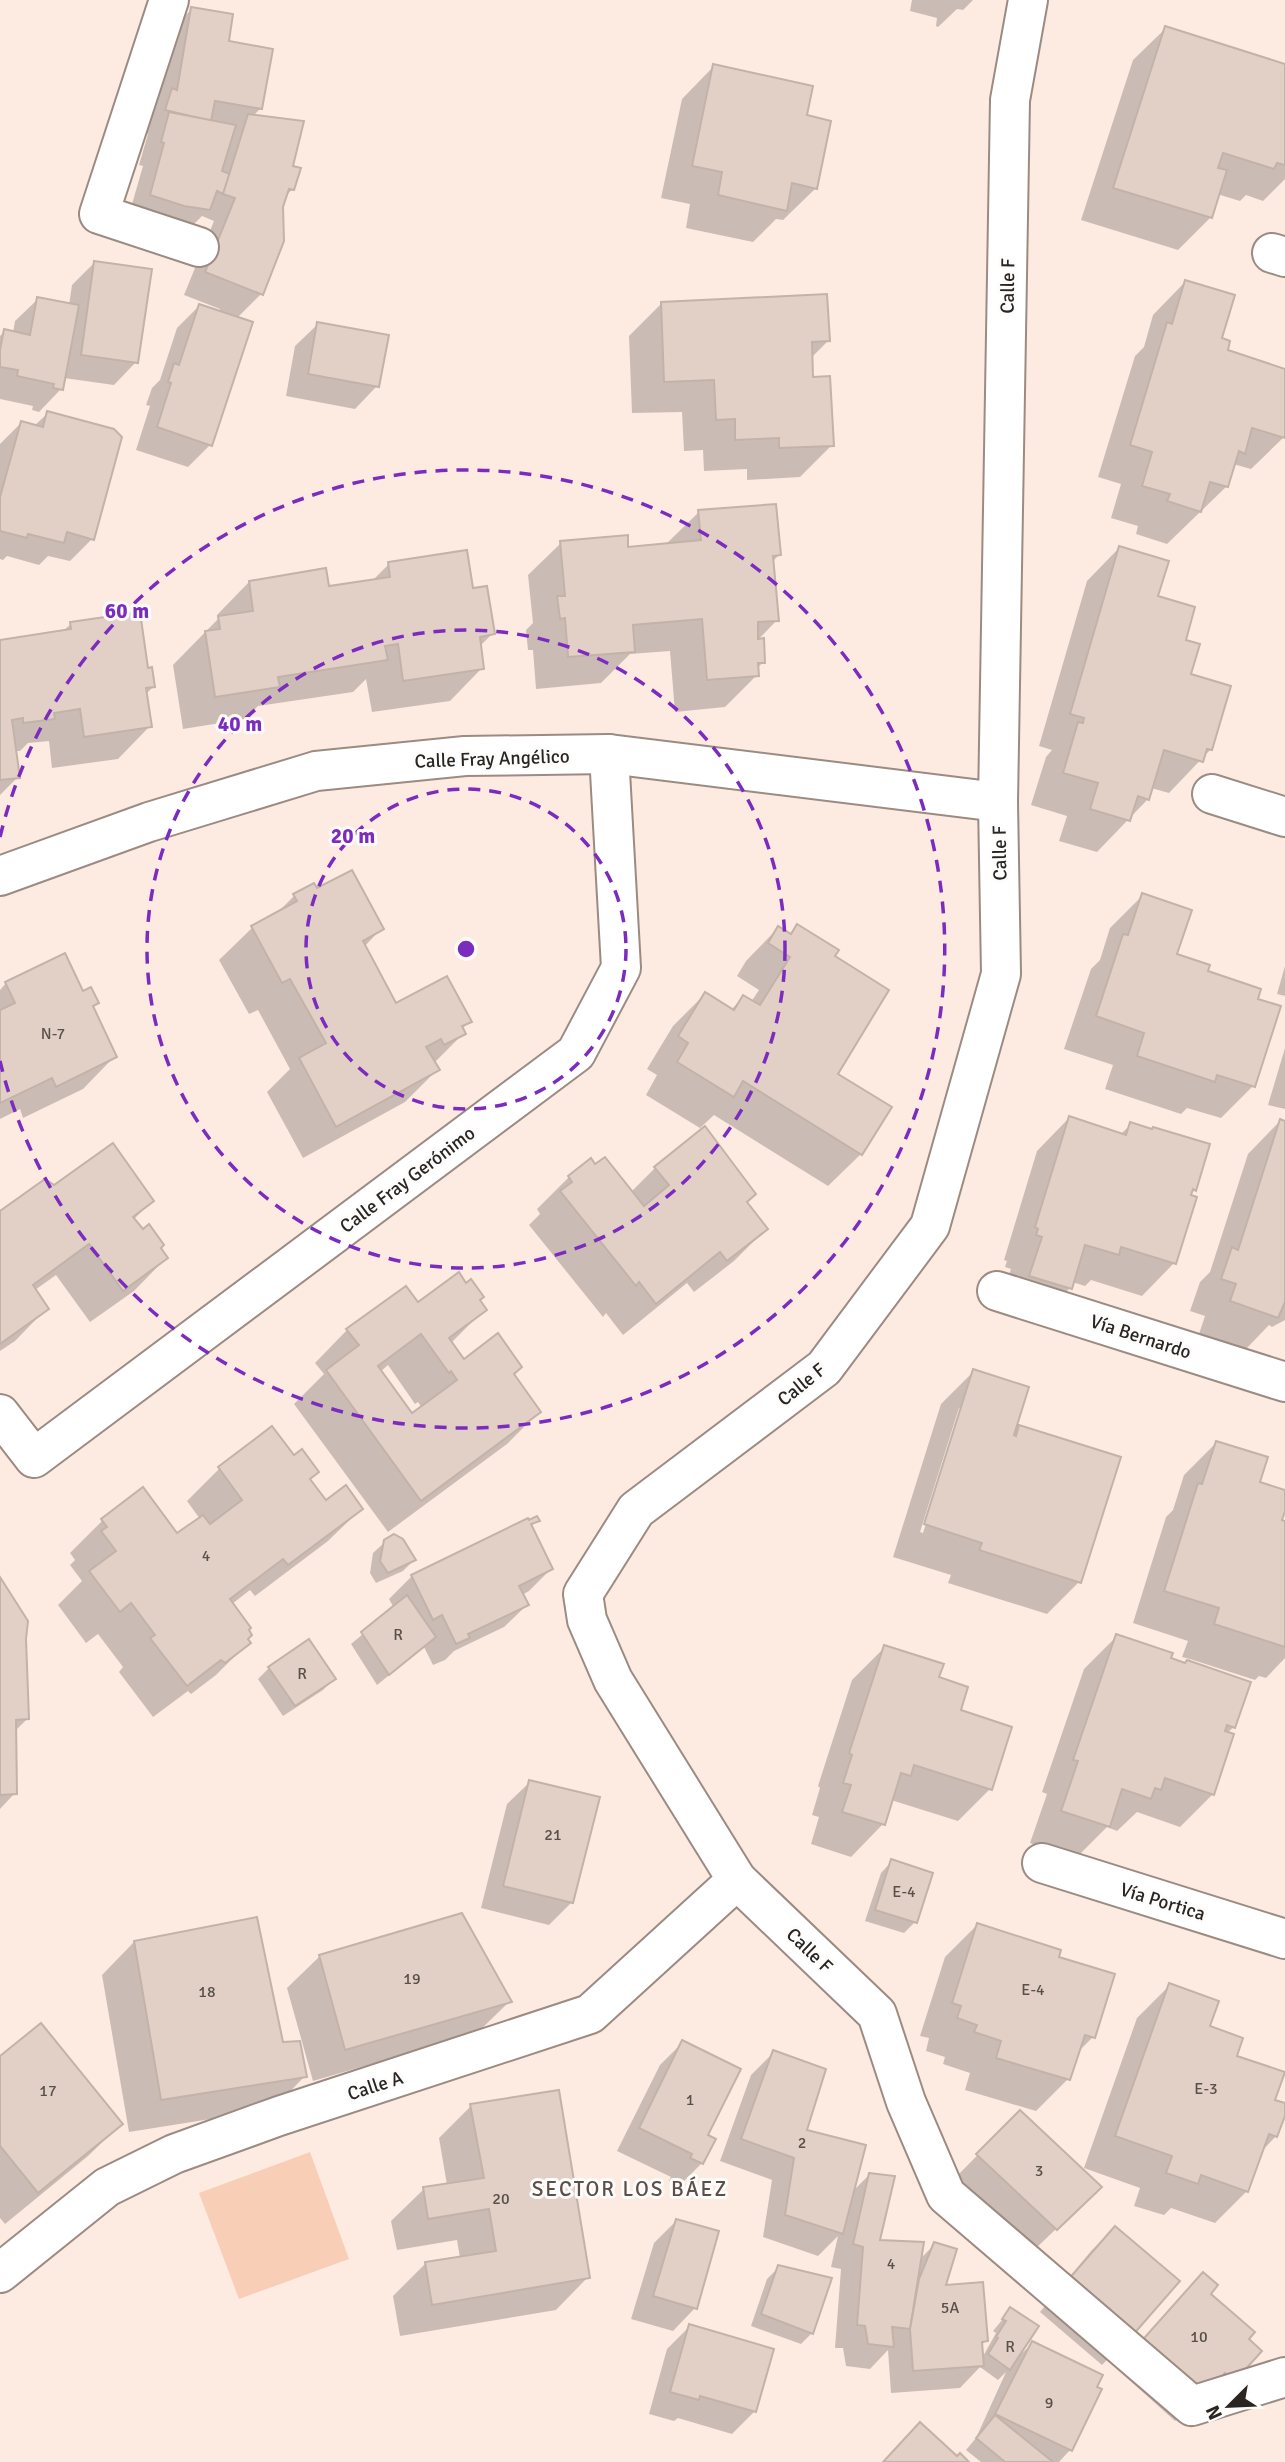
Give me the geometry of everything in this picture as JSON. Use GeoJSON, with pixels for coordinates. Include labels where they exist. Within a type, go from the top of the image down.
{"type":"FeatureCollection","features":[{"type":"Feature","properties":{"kind":"street"},"geometry":{"type":"LineString","coordinates":[[169,0],[99,214],[199,247]]}},
{"type":"Feature","properties":{"kind":"street","name":"Calle F"},"geometry":{"type":"LineString","coordinates":[[1028,0],[1010,100],[998,802],[1002,974],[930,1226],[824,1368],[636,1510],[583,1594],[587,1620],[613,1680],[737,1880],[877,2014],[906,2102],[946,2195],[1192,2406],[1282,2383]]}},
{"type":"Feature","properties":{"kind":"street","name":"Calle Fray Angélico"},"geometry":{"type":"LineString","coordinates":[[0,876],[149,822],[316,771],[465,756],[610,754],[998,802]]}},
{"type":"Feature","properties":{"kind":"street","name":"Calle Fray Gerónimo"},"geometry":{"type":"LineString","coordinates":[[0,1414],[34,1458],[576,1053],[621,968],[610,754]]}},
{"type":"Feature","properties":{"kind":"street"},"geometry":{"type":"LineString","coordinates":[[1212,794],[1285,817]]}},
{"type":"Feature","properties":{"kind":"street","name":"Vía Bernardo"},"geometry":{"type":"LineString","coordinates":[[997,1291],[1285,1382]]}},
{"type":"Feature","properties":{"kind":"street","name":"Vía Portica"},"geometry":{"type":"LineString","coordinates":[[1042,1863],[1285,1939]]}},
{"type":"Feature","properties":{"kind":"street","name":"Calle A"},"geometry":{"type":"LineString","coordinates":[[0,2273],[107,2187],[174,2154],[279,2116],[590,2014],[737,1880]]}},
{"type":"Feature","properties":{"kind":"shaded area"},"geometry":{"type":"Polygon","coordinates":[[[310,2152],[349,2259],[239,2299],[199,2193],[310,2152]]]}},
{"type":"Feature","properties":{"kind":"building"},"geometry":{"type":"Polygon","coordinates":[[[191,7],[233,14],[229,41],[273,49],[262,109],[215,101],[211,121],[165,110],[172,88],[177,90],[191,7]]]}},
{"type":"Feature","properties":{"kind":"building"},"geometry":{"type":"Polygon","coordinates":[[[1165,26],[1285,64],[1285,165],[1277,163],[1274,169],[1223,153],[1218,168],[1227,170],[1212,218],[1113,188],[1165,26]]]}},
{"type":"Feature","properties":{"kind":"building"},"geometry":{"type":"Polygon","coordinates":[[[713,64],[813,86],[807,115],[831,121],[817,189],[792,183],[787,211],[718,195],[722,172],[692,166],[713,64]]]}},
{"type":"Feature","properties":{"kind":"building"},"geometry":{"type":"Polygon","coordinates":[[[169,112],[236,125],[222,171],[230,174],[223,194],[217,191],[210,210],[184,206],[150,195],[169,112]]]}},
{"type":"Feature","properties":{"kind":"building"},"geometry":{"type":"Polygon","coordinates":[[[248,114],[304,121],[293,166],[301,168],[294,190],[289,189],[283,207],[284,241],[263,295],[205,272],[235,198],[223,194],[248,114]]]}},
{"type":"Feature","properties":{"kind":"building"},"geometry":{"type":"Polygon","coordinates":[[[94,261],[152,269],[138,363],[81,355],[94,261]]]}},
{"type":"Feature","properties":{"kind":"building"},"geometry":{"type":"Polygon","coordinates":[[[1185,280],[1235,295],[1222,338],[1230,341],[1228,350],[1285,369],[1285,438],[1252,428],[1245,454],[1239,451],[1228,487],[1210,482],[1201,512],[1167,501],[1170,494],[1142,486],[1152,452],[1130,445],[1167,322],[1172,324],[1185,280]]]}},
{"type":"Feature","properties":{"kind":"building"},"geometry":{"type":"Polygon","coordinates":[[[827,294],[830,341],[812,342],[813,377],[830,376],[834,446],[779,448],[779,438],[735,440],[735,419],[716,420],[714,380],[664,382],[661,302],[827,294]]]}},
{"type":"Feature","properties":{"kind":"building"},"geometry":{"type":"Polygon","coordinates":[[[37,297],[79,305],[63,390],[53,388],[54,384],[17,376],[18,370],[0,367],[4,329],[30,335],[37,297]]]}},
{"type":"Feature","properties":{"kind":"building"},"geometry":{"type":"Polygon","coordinates":[[[199,304],[253,322],[212,446],[157,427],[171,383],[168,382],[174,363],[179,365],[199,304]]]}},
{"type":"Feature","properties":{"kind":"building"},"geometry":{"type":"Polygon","coordinates":[[[317,322],[389,335],[379,387],[308,374],[317,322]]]}},
{"type":"Feature","properties":{"kind":"building"},"geometry":{"type":"Polygon","coordinates":[[[47,411],[114,429],[122,437],[94,540],[67,532],[64,543],[28,534],[27,538],[0,531],[0,497],[21,421],[43,427],[47,411]]]}},
{"type":"Feature","properties":{"kind":"building"},"geometry":{"type":"Polygon","coordinates":[[[776,504],[781,555],[773,556],[779,621],[758,622],[758,639],[764,638],[765,663],[758,663],[759,676],[707,680],[702,619],[633,625],[635,652],[568,657],[565,618],[560,619],[557,596],[565,596],[560,541],[628,535],[628,547],[701,540],[698,510],[776,504]]]}},
{"type":"Feature","properties":{"kind":"building"},"geometry":{"type":"Polygon","coordinates":[[[1119,546],[1169,561],[1158,596],[1195,607],[1186,640],[1200,644],[1191,674],[1231,686],[1212,750],[1207,749],[1203,762],[1164,750],[1149,800],[1138,796],[1130,821],[1090,809],[1098,783],[1063,773],[1078,722],[1083,723],[1084,718],[1070,714],[1119,546]]]}},
{"type":"Feature","properties":{"kind":"building"},"geometry":{"type":"Polygon","coordinates":[[[467,550],[473,588],[487,586],[495,634],[480,637],[484,669],[403,681],[398,644],[385,646],[388,660],[278,677],[280,687],[215,697],[205,631],[220,629],[218,616],[253,611],[249,581],[326,568],[329,586],[390,577],[388,562],[467,550]]]}},
{"type":"Feature","properties":{"kind":"building"},"geometry":{"type":"Polygon","coordinates":[[[140,612],[148,668],[152,667],[155,687],[146,688],[152,727],[84,737],[80,709],[54,713],[55,719],[23,723],[23,718],[12,720],[20,778],[0,780],[0,640],[71,629],[70,622],[140,612]]]}},
{"type":"Feature","properties":{"kind":"building"},"geometry":{"type":"Polygon","coordinates":[[[352,870],[384,929],[363,941],[396,1003],[447,976],[472,1022],[462,1026],[466,1034],[444,1045],[441,1039],[426,1047],[440,1070],[336,1127],[299,1058],[326,1043],[290,979],[282,983],[251,926],[297,901],[293,894],[314,883],[317,888],[352,870]]]}},
{"type":"Feature","properties":{"kind":"building"},"geometry":{"type":"Polygon","coordinates":[[[1142,893],[1192,910],[1177,954],[1210,965],[1208,971],[1261,989],[1258,999],[1281,1006],[1255,1087],[1217,1075],[1215,1082],[1137,1056],[1144,1033],[1096,1016],[1123,934],[1128,935],[1142,893]]]}},
{"type":"Feature","properties":{"kind":"building"},"geometry":{"type":"Polygon","coordinates":[[[797,924],[839,950],[835,956],[889,990],[838,1074],[892,1107],[862,1155],[743,1081],[734,1097],[677,1062],[688,1043],[678,1036],[705,992],[734,1010],[743,995],[760,1005],[790,957],[768,943],[778,926],[791,934],[797,924]]]}},
{"type":"Feature","properties":{"kind":"building"},"geometry":{"type":"Polygon","coordinates":[[[65,953],[83,991],[91,987],[99,1003],[93,1006],[117,1057],[56,1087],[52,1078],[0,1103],[0,1010],[15,1003],[5,982],[65,953]]]}},
{"type":"Feature","properties":{"kind":"building"},"geometry":{"type":"Polygon","coordinates":[[[1069,1116],[1126,1135],[1130,1122],[1210,1144],[1196,1191],[1193,1189],[1191,1195],[1197,1197],[1176,1264],[1121,1247],[1119,1255],[1085,1245],[1072,1289],[1029,1276],[1042,1237],[1036,1235],[1038,1229],[1035,1227],[1069,1116]]]}},
{"type":"Feature","properties":{"kind":"building"},"geometry":{"type":"Polygon","coordinates":[[[1280,1119],[1285,1121],[1285,1302],[1278,1318],[1230,1301],[1236,1284],[1221,1279],[1232,1247],[1238,1250],[1280,1119]]]}},
{"type":"Feature","properties":{"kind":"building"},"geometry":{"type":"Polygon","coordinates":[[[705,1126],[756,1194],[747,1202],[768,1229],[727,1261],[720,1252],[656,1304],[639,1282],[636,1286],[560,1191],[572,1182],[568,1176],[591,1158],[595,1164],[605,1157],[644,1206],[669,1185],[654,1167],[705,1126]]]}},
{"type":"Feature","properties":{"kind":"building"},"geometry":{"type":"Polygon","coordinates":[[[113,1143],[154,1201],[133,1217],[143,1229],[149,1224],[164,1245],[161,1248],[168,1258],[123,1291],[89,1244],[33,1285],[49,1309],[0,1344],[0,1211],[45,1179],[54,1185],[113,1143]]]}},
{"type":"Feature","properties":{"kind":"building"},"geometry":{"type":"Polygon","coordinates":[[[459,1272],[466,1283],[471,1279],[484,1297],[480,1300],[487,1310],[449,1338],[464,1359],[498,1333],[522,1367],[514,1374],[541,1412],[421,1501],[326,1370],[359,1345],[346,1329],[406,1286],[418,1302],[459,1272]],[[421,1334],[378,1366],[412,1413],[457,1380],[451,1371],[449,1373],[421,1334]]]}},
{"type":"Feature","properties":{"kind":"building"},"geometry":{"type":"Polygon","coordinates":[[[973,1369],[1029,1387],[1014,1435],[1016,1436],[1019,1425],[1121,1457],[1081,1583],[979,1550],[982,1543],[924,1524],[973,1369]]]}},
{"type":"Feature","properties":{"kind":"building"},"geometry":{"type":"Polygon","coordinates":[[[272,1426],[294,1455],[302,1449],[319,1472],[310,1479],[326,1500],[346,1485],[363,1509],[288,1565],[283,1559],[230,1599],[251,1628],[249,1630],[252,1635],[248,1639],[251,1643],[225,1663],[221,1660],[187,1686],[150,1638],[155,1635],[131,1603],[120,1612],[89,1571],[116,1551],[101,1531],[107,1527],[101,1519],[143,1487],[177,1533],[203,1515],[210,1524],[242,1500],[218,1467],[272,1426]]]}},
{"type":"Feature","properties":{"kind":"building"},"geometry":{"type":"Polygon","coordinates":[[[1216,1441],[1268,1457],[1260,1482],[1285,1490],[1282,1520],[1285,1521],[1285,1647],[1214,1624],[1219,1608],[1164,1591],[1198,1483],[1202,1484],[1216,1441]]]}},
{"type":"Feature","properties":{"kind":"building"},"geometry":{"type":"Polygon","coordinates":[[[537,1516],[540,1521],[531,1524],[553,1569],[519,1586],[529,1605],[468,1634],[470,1638],[456,1644],[442,1615],[433,1620],[411,1575],[537,1516]]]}},
{"type":"Feature","properties":{"kind":"building"},"geometry":{"type":"Polygon","coordinates":[[[394,1534],[403,1539],[416,1560],[388,1573],[380,1561],[384,1540],[394,1534]]]}},
{"type":"Feature","properties":{"kind":"building"},"geometry":{"type":"Polygon","coordinates":[[[0,1577],[28,1621],[26,1639],[29,1719],[16,1720],[17,1794],[0,1795],[0,1577]]]}},
{"type":"Feature","properties":{"kind":"building"},"geometry":{"type":"Polygon","coordinates":[[[407,1595],[436,1637],[389,1675],[361,1632],[407,1595]]]}},
{"type":"Feature","properties":{"kind":"building"},"geometry":{"type":"Polygon","coordinates":[[[1116,1634],[1173,1653],[1171,1658],[1185,1663],[1187,1660],[1251,1682],[1235,1728],[1227,1725],[1225,1731],[1234,1734],[1214,1795],[1165,1778],[1161,1790],[1155,1788],[1151,1799],[1122,1789],[1110,1827],[1061,1811],[1078,1761],[1073,1760],[1116,1634]]]}},
{"type":"Feature","properties":{"kind":"building"},"geometry":{"type":"Polygon","coordinates":[[[309,1639],[336,1679],[295,1706],[268,1667],[309,1639]]]}},
{"type":"Feature","properties":{"kind":"building"},"geometry":{"type":"Polygon","coordinates":[[[884,1645],[944,1664],[939,1677],[968,1687],[961,1710],[1012,1727],[992,1790],[914,1765],[911,1776],[901,1773],[885,1825],[842,1812],[851,1785],[843,1783],[852,1755],[849,1753],[884,1645]]]}},
{"type":"Feature","properties":{"kind":"building"},"geometry":{"type":"Polygon","coordinates":[[[529,1780],[600,1797],[573,1903],[503,1886],[529,1780]]]}},
{"type":"Feature","properties":{"kind":"building"},"geometry":{"type":"Polygon","coordinates":[[[891,1859],[933,1873],[917,1923],[875,1910],[891,1859]]]}},
{"type":"Feature","properties":{"kind":"building"},"geometry":{"type":"Polygon","coordinates":[[[462,1913],[512,2002],[345,2050],[319,1955],[462,1913]]]}},
{"type":"Feature","properties":{"kind":"building"},"geometry":{"type":"Polygon","coordinates":[[[257,1917],[283,2042],[300,2041],[307,2077],[161,2100],[134,1941],[257,1917]]]}},
{"type":"Feature","properties":{"kind":"building"},"geometry":{"type":"Polygon","coordinates":[[[977,1923],[1061,1950],[1059,1957],[1115,1974],[1095,2038],[1085,2035],[1070,2080],[996,2058],[1001,2041],[974,2032],[977,2025],[957,2018],[961,2006],[952,2003],[977,1923]]]}},
{"type":"Feature","properties":{"kind":"building"},"geometry":{"type":"Polygon","coordinates":[[[1169,1983],[1219,2001],[1210,2026],[1243,2038],[1237,2056],[1285,2072],[1275,2100],[1285,2103],[1285,2116],[1277,2137],[1269,2134],[1248,2192],[1201,2175],[1198,2184],[1166,2173],[1172,2156],[1115,2136],[1169,1983]]]}},
{"type":"Feature","properties":{"kind":"building"},"geometry":{"type":"Polygon","coordinates":[[[41,2023],[123,2124],[38,2193],[0,2146],[0,2056],[41,2023]]]}},
{"type":"Feature","properties":{"kind":"building"},"geometry":{"type":"Polygon","coordinates":[[[682,2040],[741,2069],[708,2135],[716,2139],[703,2164],[690,2158],[692,2154],[639,2128],[682,2040]]]}},
{"type":"Feature","properties":{"kind":"building"},"geometry":{"type":"Polygon","coordinates":[[[773,2050],[826,2069],[807,2130],[866,2145],[843,2234],[785,2215],[794,2158],[741,2139],[773,2050]]]}},
{"type":"Feature","properties":{"kind":"building"},"geometry":{"type":"Polygon","coordinates":[[[559,2090],[590,2278],[432,2305],[425,2262],[496,2251],[489,2209],[428,2219],[423,2187],[484,2178],[470,2104],[559,2090]]]}},
{"type":"Feature","properties":{"kind":"building"},"geometry":{"type":"Polygon","coordinates":[[[1020,2110],[1102,2187],[1057,2230],[976,2154],[1020,2110]]]}},
{"type":"Feature","properties":{"kind":"building"},"geometry":{"type":"Polygon","coordinates":[[[869,2173],[895,2176],[880,2240],[924,2242],[910,2329],[892,2327],[894,2347],[868,2344],[865,2326],[857,2325],[863,2247],[853,2244],[869,2173]]]}},
{"type":"Feature","properties":{"kind":"building"},"geometry":{"type":"Polygon","coordinates":[[[676,2219],[719,2231],[697,2309],[653,2296],[676,2219]]]}},
{"type":"Feature","properties":{"kind":"building"},"geometry":{"type":"Polygon","coordinates":[[[1115,2226],[1180,2281],[1125,2344],[1061,2288],[1115,2226]]]}},
{"type":"Feature","properties":{"kind":"building"},"geometry":{"type":"Polygon","coordinates":[[[934,2242],[957,2249],[946,2285],[983,2282],[988,2341],[982,2342],[984,2366],[913,2371],[910,2329],[919,2279],[934,2242]]]}},
{"type":"Feature","properties":{"kind":"building"},"geometry":{"type":"Polygon","coordinates":[[[778,2265],[832,2278],[813,2334],[761,2314],[778,2265]]]}},
{"type":"Feature","properties":{"kind":"building"},"geometry":{"type":"Polygon","coordinates":[[[1203,2272],[1218,2285],[1211,2294],[1255,2332],[1249,2339],[1262,2351],[1234,2382],[1225,2373],[1199,2400],[1138,2345],[1203,2272]]]}},
{"type":"Feature","properties":{"kind":"building"},"geometry":{"type":"Polygon","coordinates":[[[1010,2307],[1039,2326],[1010,2370],[988,2354],[1006,2321],[1002,2319],[1010,2307]]]}},
{"type":"Feature","properties":{"kind":"building"},"geometry":{"type":"Polygon","coordinates":[[[689,2324],[774,2349],[756,2412],[700,2396],[699,2400],[670,2392],[689,2324]]]}},
{"type":"Feature","properties":{"kind":"building"},"geometry":{"type":"Polygon","coordinates":[[[1032,2341],[1103,2375],[1097,2387],[1102,2389],[1072,2451],[995,2414],[1032,2341]]]}},
{"type":"Feature","properties":{"kind":"building"},"geometry":{"type":"Polygon","coordinates":[[[995,2415],[1053,2462],[1005,2462],[976,2438],[995,2415]]]}},
{"type":"Feature","properties":{"kind":"building"},"geometry":{"type":"Polygon","coordinates":[[[920,2422],[957,2456],[960,2453],[969,2462],[883,2462],[920,2422]]]}},
{"type":"Feature","properties":{"kind":"district","name":"SECTOR LOS BÁEZ"},"geometry":{"type":"Point","coordinates":[630,2189]}}]}
